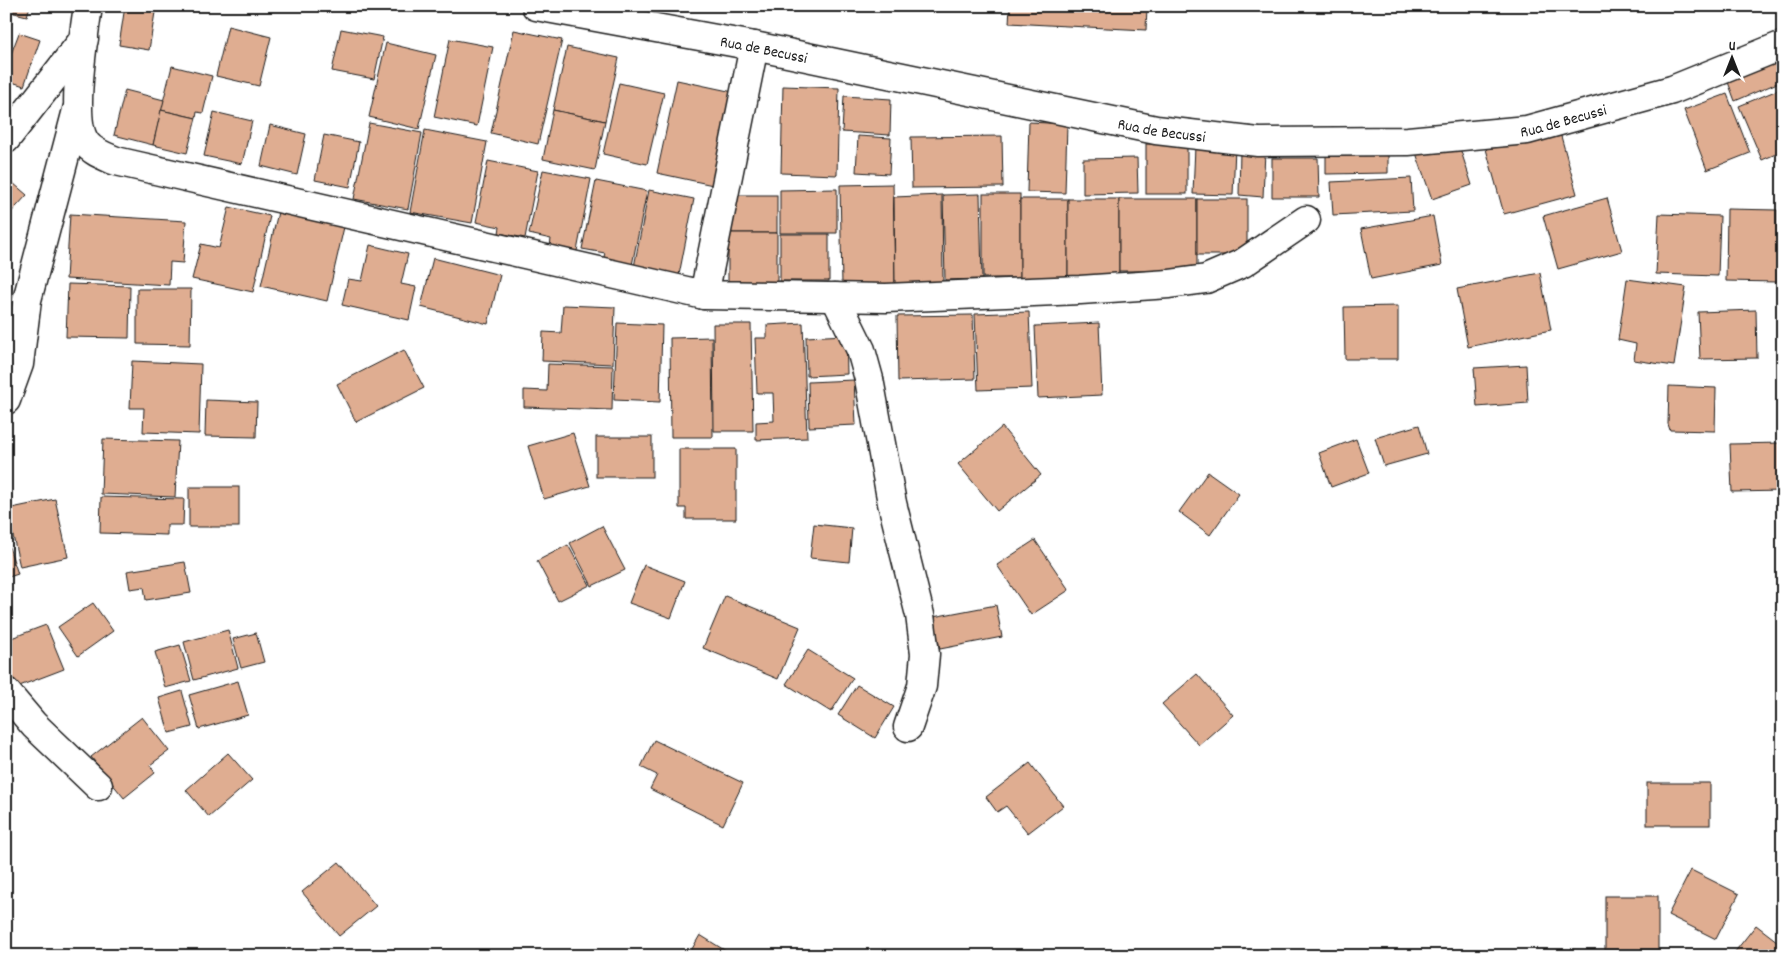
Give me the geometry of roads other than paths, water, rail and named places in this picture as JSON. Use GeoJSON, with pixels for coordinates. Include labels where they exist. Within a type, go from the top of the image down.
{"type":"FeatureCollection","features":[{"type":"Feature","properties":{"kind":"street"},"geometry":{"type":"LineString","coordinates":[[6,400],[19,364],[27,300],[78,108],[88,6]]}},
{"type":"Feature","properties":{"kind":"street","name":"Rua de Becussi"},"geometry":{"type":"LineString","coordinates":[[536,6],[754,46],[1156,130],[1258,142],[1408,140],[1527,130],[1672,90],[1783,44]]}},
{"type":"Feature","properties":{"kind":"street"},"geometry":{"type":"LineString","coordinates":[[6,139],[84,39]]}},
{"type":"Feature","properties":{"kind":"street"},"geometry":{"type":"LineString","coordinates":[[704,295],[754,46]]}},
{"type":"Feature","properties":{"kind":"street"},"geometry":{"type":"LineString","coordinates":[[78,108],[81,131],[86,144],[116,161],[704,295],[886,298],[1169,284],[1206,279],[1243,264],[1306,220]]}},
{"type":"Feature","properties":{"kind":"street"},"geometry":{"type":"LineString","coordinates":[[835,297],[861,350],[869,380],[892,503],[920,615],[925,654],[922,686],[908,727]]}},
{"type":"Feature","properties":{"kind":"street"},"geometry":{"type":"LineString","coordinates":[[6,692],[34,725],[98,786]]}}]}
